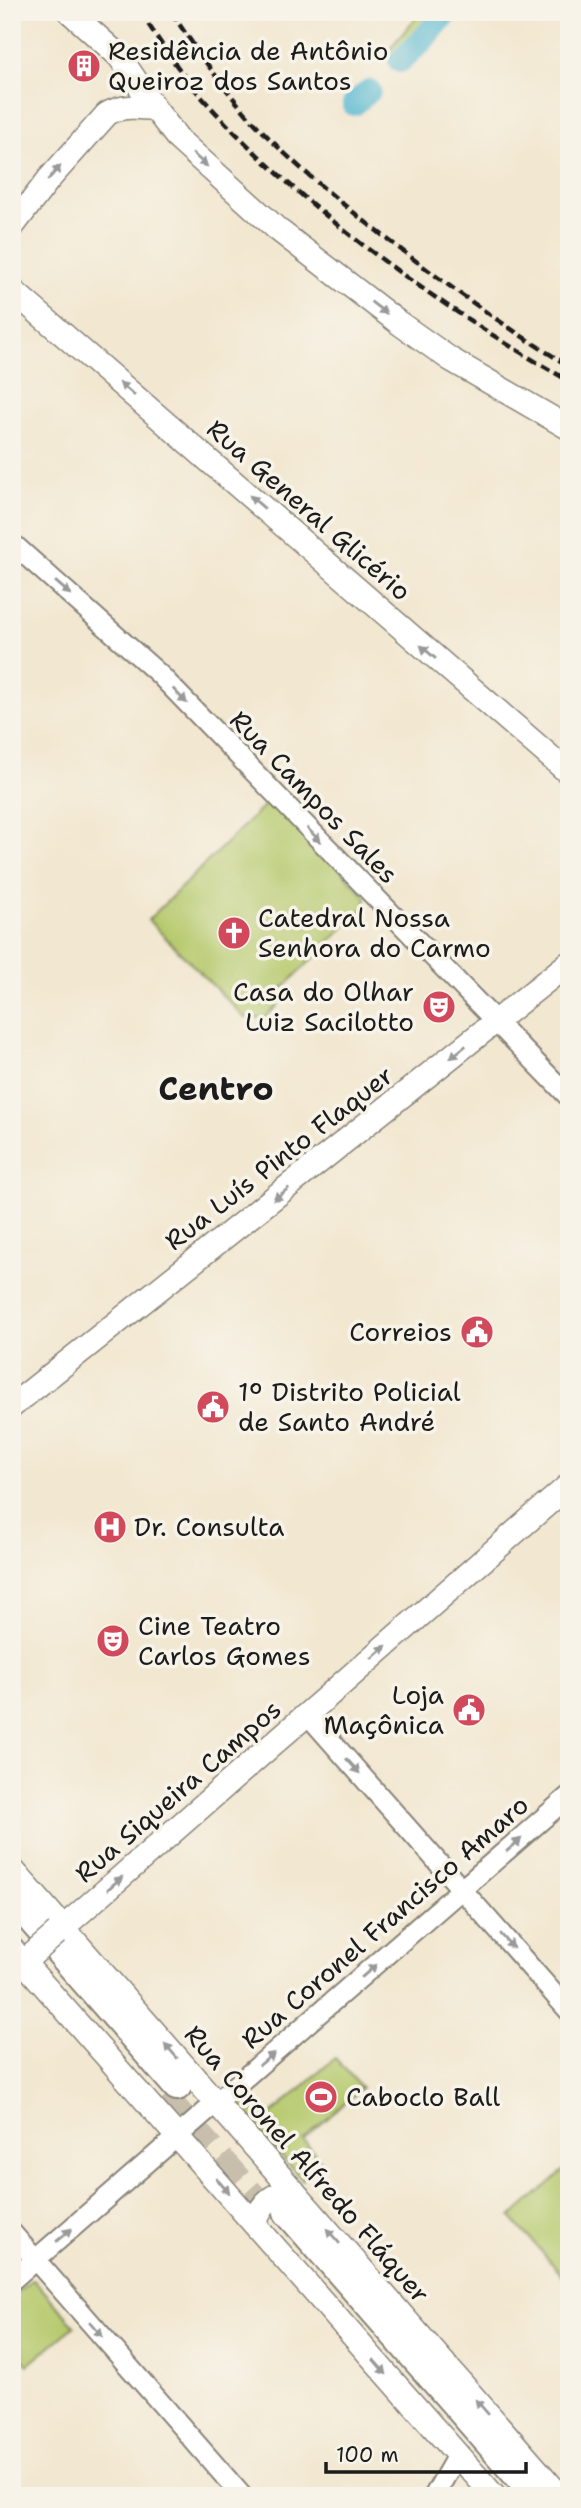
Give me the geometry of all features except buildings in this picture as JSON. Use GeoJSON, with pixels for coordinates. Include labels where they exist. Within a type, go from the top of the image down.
{"type":"FeatureCollection","features":[{"type":"Feature","properties":{"kind":"highway"},"geometry":{"type":"LineString","coordinates":[[12,1897],[171,2091],[12,1923]]}},
{"type":"Feature","properties":{"kind":"highway"},"geometry":{"type":"LineString","coordinates":[[278,2213],[514,2496]]}},
{"type":"Feature","properties":{"kind":"highway"},"geometry":{"type":"LineString","coordinates":[[278,2213],[536,2496]]}},
{"type":"Feature","properties":{"kind":"main road"},"geometry":{"type":"LineString","coordinates":[[70,12],[119,56],[155,109],[191,152],[277,229],[450,359],[569,428]]}},
{"type":"Feature","properties":{"kind":"main road"},"geometry":{"type":"LineString","coordinates":[[12,227],[49,179],[107,114],[129,107],[155,109]]}},
{"type":"Feature","properties":{"kind":"main road","name":"Rua General Glicério"},"geometry":{"type":"LineString","coordinates":[[12,290],[569,773]]}},
{"type":"Feature","properties":{"kind":"main road","name":"Rua Luís Pinto Flaquer"},"geometry":{"type":"LineString","coordinates":[[12,1406],[569,963]]}},
{"type":"Feature","properties":{"kind":"main road","name":"Rua Siqueira Campos"},"geometry":{"type":"LineString","coordinates":[[20,1959],[61,1930],[569,1485]]}},
{"type":"Feature","properties":{"kind":"main road","name":"Rua Coronel Alfredo Fláquer"},"geometry":{"type":"LineString","coordinates":[[12,1869],[61,1930],[216,2103],[278,2213],[457,2456],[494,2496]]}},
{"type":"Feature","properties":{"kind":"main road","name":"Rua Coronel Alfredo Fláquer"},"geometry":{"type":"LineString","coordinates":[[20,1959],[178,2135],[278,2213],[559,2496]]}},
{"type":"Feature","properties":{"kind":"street","name":"Rua Campos Sales"},"geometry":{"type":"LineString","coordinates":[[12,543],[159,674],[569,1097]]}},
{"type":"Feature","properties":{"kind":"street"},"geometry":{"type":"LineString","coordinates":[[308,1715],[569,2011]]}},
{"type":"Feature","properties":{"kind":"street","name":"Rua Coronel Francisco Amaro"},"geometry":{"type":"LineString","coordinates":[[12,2280],[569,1796]]}},
{"type":"Feature","properties":{"kind":"street"},"geometry":{"type":"LineString","coordinates":[[12,2233],[242,2496]]}},
{"type":"Feature","properties":{"kind":"street"},"geometry":{"type":"LineString","coordinates":[[434,2496],[457,2456]]}},
{"type":"Feature","properties":{"kind":"green space"},"geometry":{"type":"Polygon","coordinates":[[[421,12],[454,12],[411,61],[395,61],[386,53],[421,12]]]}},
{"type":"Feature","properties":{"kind":"green space"},"geometry":{"type":"Polygon","coordinates":[[[272,798],[366,897],[365,907],[279,992],[278,1005],[265,1018],[245,1018],[148,920],[272,798]]]}},
{"type":"Feature","properties":{"kind":"green space","name":"Caboclo Ball"},"geometry":{"type":"Polygon","coordinates":[[[335,2058],[362,2088],[303,2140],[322,2162],[302,2180],[236,2106],[237,2101],[243,2096],[265,2120],[335,2058]]]}},
{"type":"Feature","properties":{"kind":"green space"},"geometry":{"type":"Polygon","coordinates":[[[569,2166],[569,2283],[511,2217],[569,2166]]]}},
{"type":"Feature","properties":{"kind":"green space"},"geometry":{"type":"Polygon","coordinates":[[[31,2280],[35,2281],[75,2326],[28,2365],[12,2348],[12,2327],[18,2321],[12,2314],[12,2297],[31,2280]]]}},
{"type":"Feature","properties":{"kind":"waterway"},"geometry":{"type":"LineString","coordinates":[[400,61],[447,12]]}},
{"type":"Feature","properties":{"kind":"waterway"},"geometry":{"type":"LineString","coordinates":[[354,104],[369,91]]}},
{"type":"Feature","properties":{"kind":"tunnel"},"geometry":{"type":"LineString","coordinates":[[164,2097],[276,2223]]}},
{"type":"Feature","properties":{"kind":"railway"},"geometry":{"type":"LineString","coordinates":[[140,12],[197,92],[246,143],[331,220],[423,289],[569,381]]}},
{"type":"Feature","properties":{"kind":"railway"},"geometry":{"type":"LineString","coordinates":[[171,12],[247,114],[324,188],[430,272],[569,366]]}},
{"type":"Feature","properties":{"kind":"place","name":"Residência de Antônio Queiroz dos Santos"},"geometry":{"type":"Point","coordinates":[84,66]}},
{"type":"Feature","properties":{"kind":"place","name":"Catedral Nossa Senhora do Carmo"},"geometry":{"type":"Point","coordinates":[234,933]}},
{"type":"Feature","properties":{"kind":"place","name":"Casa do Olhar Luiz Sacilotto"},"geometry":{"type":"Point","coordinates":[439,1007]}},
{"type":"Feature","properties":{"kind":"place","name":"Correios"},"geometry":{"type":"Point","coordinates":[477,1332]}},
{"type":"Feature","properties":{"kind":"place","name":"1º Distrito Policial de Santo André"},"geometry":{"type":"Point","coordinates":[213,1407]}},
{"type":"Feature","properties":{"kind":"place","name":"Dr. Consulta"},"geometry":{"type":"Point","coordinates":[110,1527]}},
{"type":"Feature","properties":{"kind":"place","name":"Cine Teatro Carlos Gomes"},"geometry":{"type":"Point","coordinates":[113,1641]}},
{"type":"Feature","properties":{"kind":"place","name":"Loja Maçônica"},"geometry":{"type":"Point","coordinates":[469,1710]}},
{"type":"Feature","properties":{"kind":"place","name":"Caboclo Ball"},"geometry":{"type":"Point","coordinates":[321,2097]}},
{"type":"Feature","properties":{"kind":"district","name":"Centro"},"geometry":{"type":"Point","coordinates":[216,1088]}}]}
